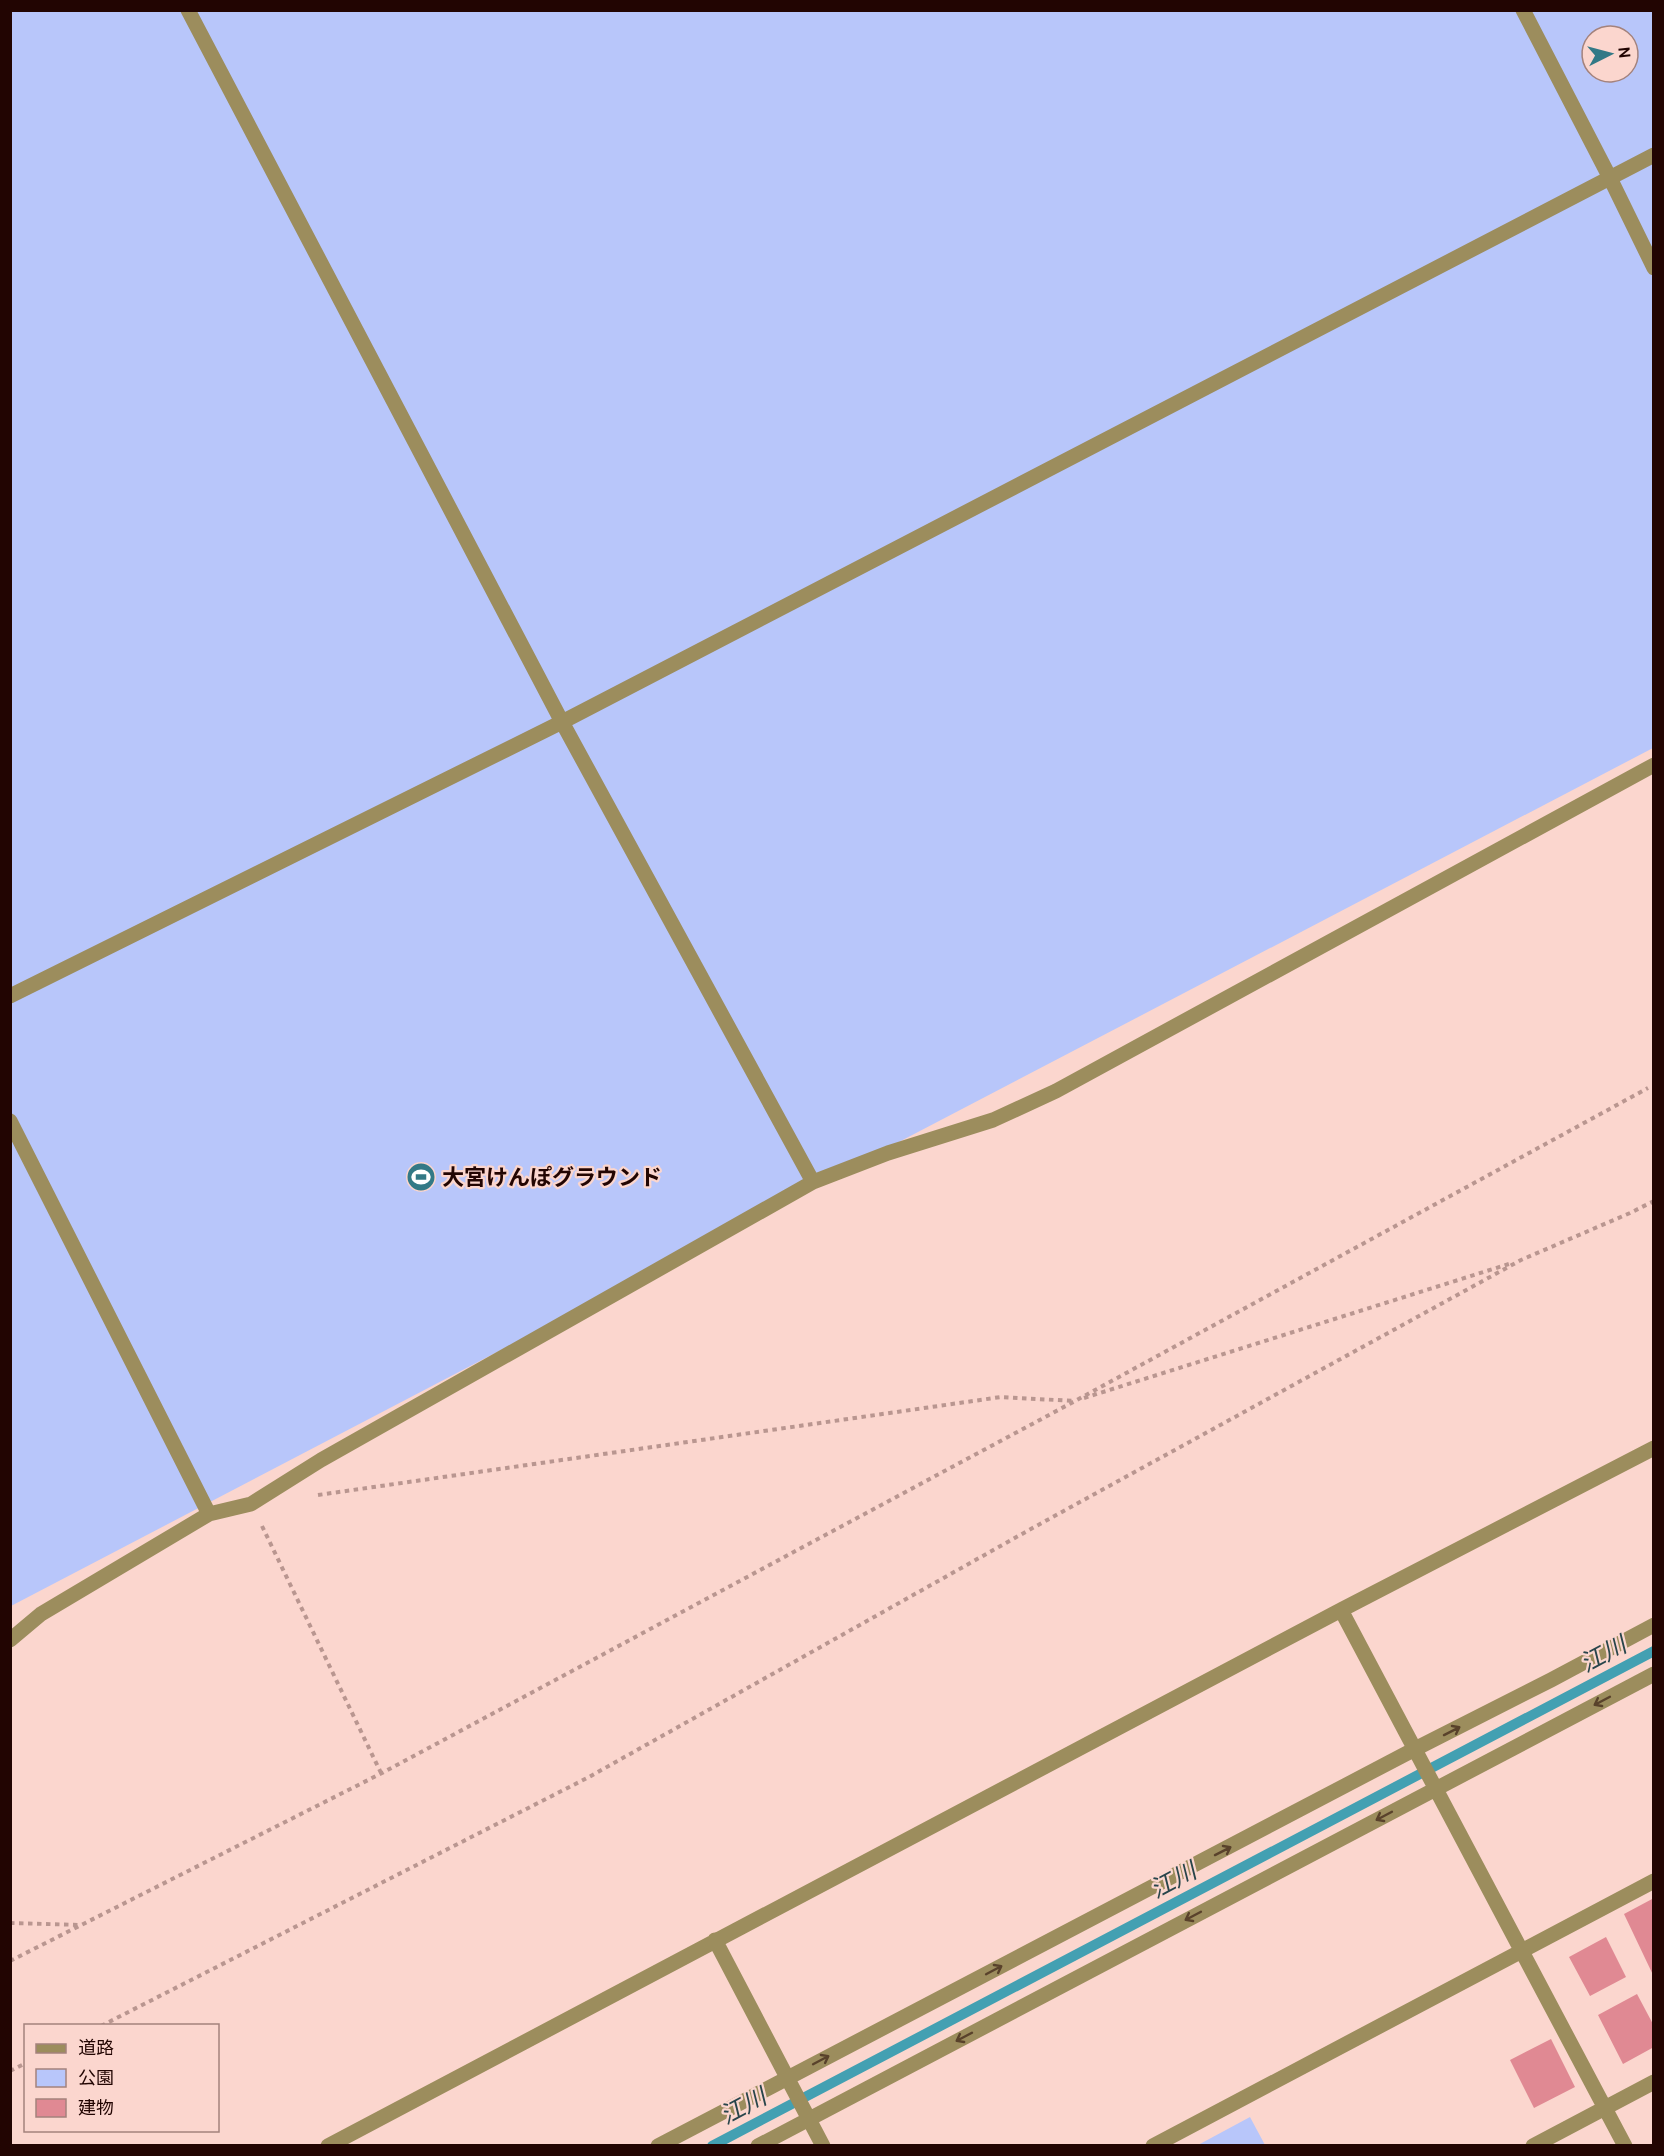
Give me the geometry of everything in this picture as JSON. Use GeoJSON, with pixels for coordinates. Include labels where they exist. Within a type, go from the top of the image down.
{"type":"FeatureCollection","features":[{"type":"Feature","properties":{"kind":"street"},"geometry":{"type":"LineString","coordinates":[[188,10],[562,722],[813,1182]]}},
{"type":"Feature","properties":{"kind":"street"},"geometry":{"type":"LineString","coordinates":[[1523,10],[1610,178],[1653,268]]}},
{"type":"Feature","properties":{"kind":"street"},"geometry":{"type":"LineString","coordinates":[[10,996],[562,722],[1653,155]]}},
{"type":"Feature","properties":{"kind":"street"},"geometry":{"type":"LineString","coordinates":[[10,1640],[40,1614],[209,1514],[251,1504],[331,1454],[813,1182],[888,1153],[993,1120],[1056,1091],[1653,765]]}},
{"type":"Feature","properties":{"kind":"street"},"geometry":{"type":"LineString","coordinates":[[10,1121],[209,1514]]}},
{"type":"Feature","properties":{"kind":"street"},"geometry":{"type":"LineString","coordinates":[[328,2145],[1341,1610],[1653,1448]]}},
{"type":"Feature","properties":{"kind":"street"},"geometry":{"type":"LineString","coordinates":[[1341,1610],[1625,2145]]}},
{"type":"Feature","properties":{"kind":"street"},"geometry":{"type":"LineString","coordinates":[[658,2145],[789,2083],[1418,1754],[1653,1625]]}},
{"type":"Feature","properties":{"kind":"street"},"geometry":{"type":"LineString","coordinates":[[758,2145],[806,2115],[1434,1784],[1653,1674]]}},
{"type":"Feature","properties":{"kind":"street"},"geometry":{"type":"LineString","coordinates":[[1154,2145],[1653,1881]]}},
{"type":"Feature","properties":{"kind":"street"},"geometry":{"type":"LineString","coordinates":[[715,1941],[824,2145]]}},
{"type":"Feature","properties":{"kind":"street"},"geometry":{"type":"LineString","coordinates":[[1533,2145],[1653,2082]]}},
{"type":"Feature","properties":{"kind":"path"},"geometry":{"type":"LineString","coordinates":[[10,1961],[382,1773],[1075,1401],[1648,1089]]}},
{"type":"Feature","properties":{"kind":"path"},"geometry":{"type":"LineString","coordinates":[[103,2024],[589,1777],[1029,1530],[1521,1260],[1653,1201]]}},
{"type":"Feature","properties":{"kind":"path"},"geometry":{"type":"LineString","coordinates":[[310,1496],[1001,1397],[1075,1401],[1521,1260]]}},
{"type":"Feature","properties":{"kind":"path"},"geometry":{"type":"LineString","coordinates":[[251,1504],[382,1773]]}},
{"type":"Feature","properties":{"kind":"path"},"geometry":{"type":"LineString","coordinates":[[10,1923],[82,1925]]}},
{"type":"Feature","properties":{"kind":"path"},"geometry":{"type":"LineString","coordinates":[[10,2071],[24,2064]]}},
{"type":"Feature","properties":{"kind":"green space","name":"大宮けんぽグラウンド"},"geometry":{"type":"Polygon","coordinates":[[[11,11],[1653,11],[1653,748],[11,1606],[11,11]]]}},
{"type":"Feature","properties":{"kind":"green space"},"geometry":{"type":"Polygon","coordinates":[[[1250,2117],[1265,2145],[1198,2145],[1250,2117]]]}},
{"type":"Feature","properties":{"kind":"building"},"geometry":{"type":"Polygon","coordinates":[[[1654,1898],[1654,1977],[1624,1914],[1654,1898]]]}},
{"type":"Feature","properties":{"kind":"building"},"geometry":{"type":"Polygon","coordinates":[[[1606,1937],[1626,1977],[1590,1996],[1569,1957],[1606,1937]]]}},
{"type":"Feature","properties":{"kind":"building"},"geometry":{"type":"Polygon","coordinates":[[[1637,1994],[1654,2026],[1654,2047],[1623,2064],[1598,2015],[1637,1994]]]}},
{"type":"Feature","properties":{"kind":"building"},"geometry":{"type":"Polygon","coordinates":[[[1551,2039],[1575,2087],[1534,2108],[1510,2060],[1551,2039]]]}},
{"type":"Feature","properties":{"kind":"waterway","name":"江川"},"geometry":{"type":"LineString","coordinates":[[712,2146],[1654,1651]]}},
{"type":"Feature","properties":{"kind":"place","name":"大宮けんぽグラウンド"},"geometry":{"type":"Point","coordinates":[421,1177]}}]}
